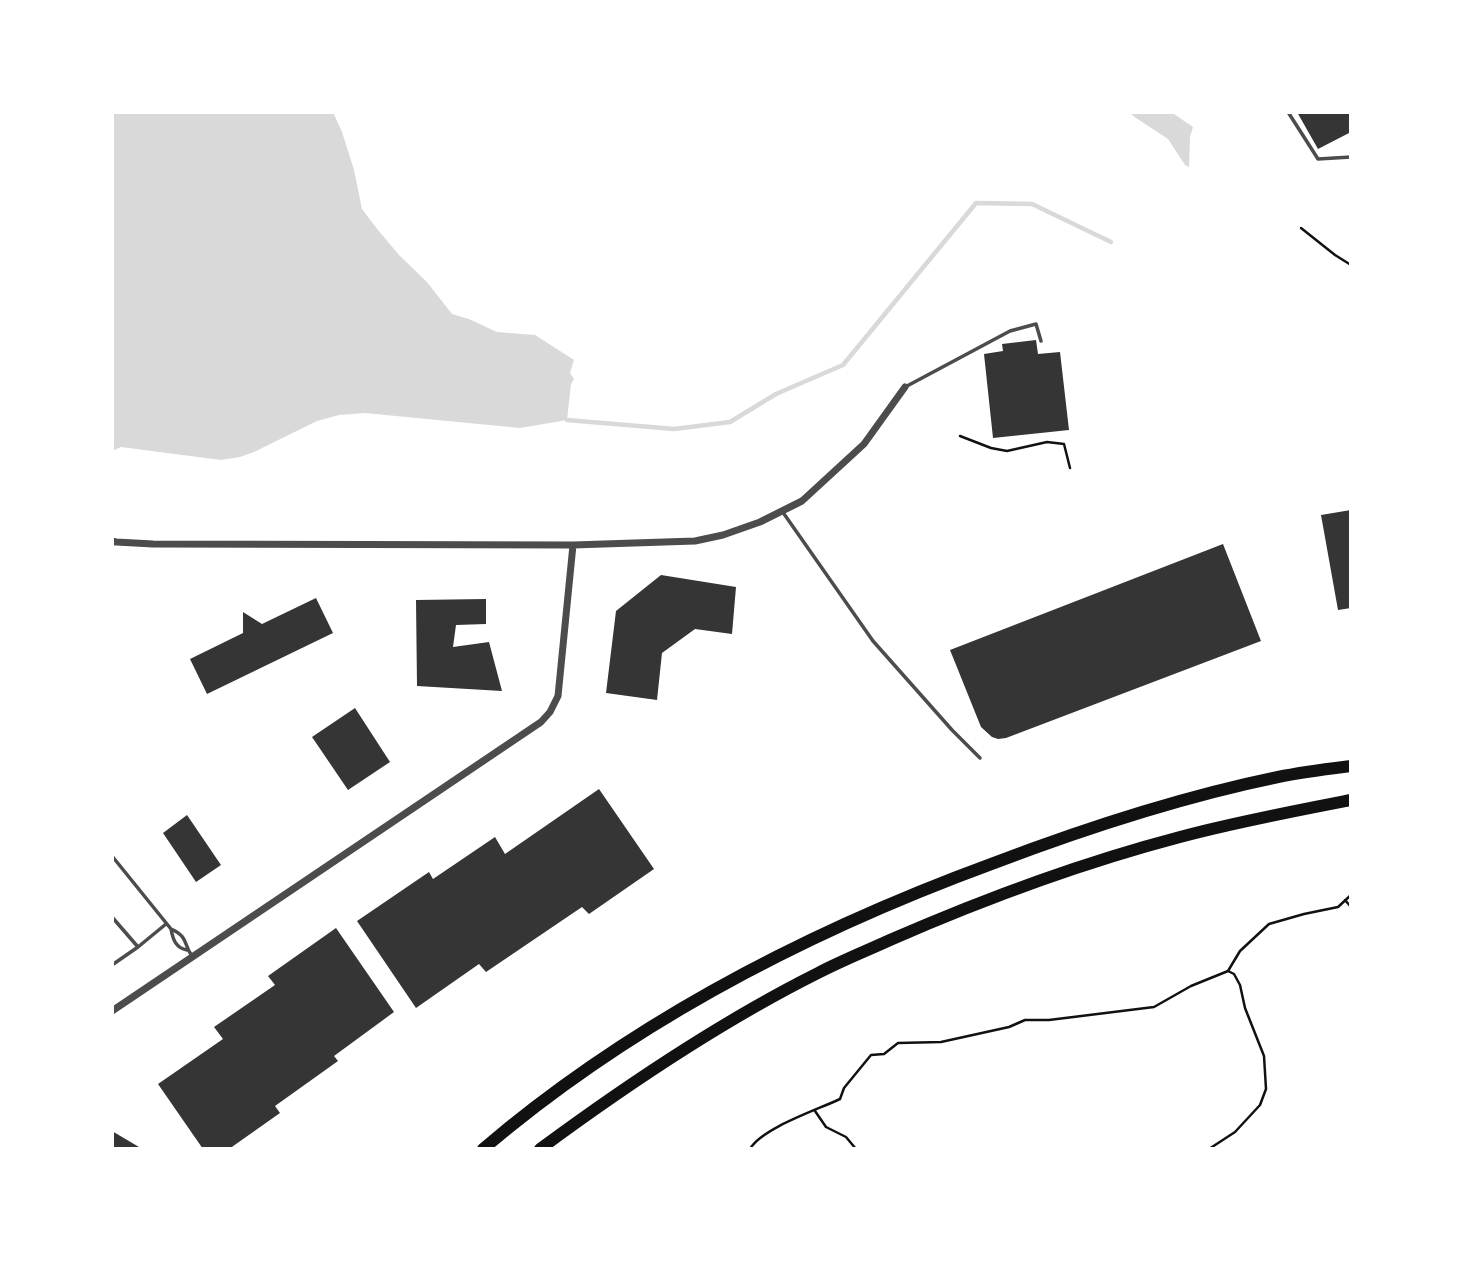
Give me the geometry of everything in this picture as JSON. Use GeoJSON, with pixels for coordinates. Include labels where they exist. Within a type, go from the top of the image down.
{"type":"FeatureCollection","features":[{"type":"Feature","properties":{"kind":"highway"},"geometry":{"type":"LineString","coordinates":[[470,1149],[627,1042],[762,965],[851,921],[930,887],[1082,830],[1278,777],[1351,766]]}},
{"type":"Feature","properties":{"kind":"highway"},"geometry":{"type":"LineString","coordinates":[[540,1149],[667,1060],[729,1022],[819,972],[923,926],[1087,864],[1179,837],[1285,812],[1351,800]]}},
{"type":"Feature","properties":{"kind":"highway"},"geometry":{"type":"LineString","coordinates":[[483,1149],[523,1115]]}},
{"type":"Feature","properties":{"kind":"street"},"geometry":{"type":"LineString","coordinates":[[112,541],[153,544],[573,545],[695,541],[761,522],[802,501],[864,444],[905,387]]}},
{"type":"Feature","properties":{"kind":"street"},"geometry":{"type":"LineString","coordinates":[[112,1011],[190,954],[541,722],[558,696],[573,545]]}},
{"type":"Feature","properties":{"kind":"lane"},"geometry":{"type":"LineString","coordinates":[[1288,112],[1318,159],[1351,158]]}},
{"type":"Feature","properties":{"kind":"lane"},"geometry":{"type":"LineString","coordinates":[[905,387],[1010,331],[1036,324],[1041,341]]}},
{"type":"Feature","properties":{"kind":"lane"},"geometry":{"type":"LineString","coordinates":[[782,511],[873,641],[980,758]]}},
{"type":"Feature","properties":{"kind":"lane"},"geometry":{"type":"LineString","coordinates":[[112,856],[166,924],[180,933],[188,944],[190,954]]}},
{"type":"Feature","properties":{"kind":"lane"},"geometry":{"type":"LineString","coordinates":[[112,917],[138,947]]}},
{"type":"Feature","properties":{"kind":"lane"},"geometry":{"type":"LineString","coordinates":[[112,965],[166,924]]}},
{"type":"Feature","properties":{"kind":"lane"},"geometry":{"type":"LineString","coordinates":[[171,929],[173,940],[180,949],[190,954]]}},
{"type":"Feature","properties":{"kind":"path"},"geometry":{"type":"LineString","coordinates":[[1301,228],[1351,265]]}},
{"type":"Feature","properties":{"kind":"path"},"geometry":{"type":"LineString","coordinates":[[960,436],[1007,451],[1046,442],[1064,444],[1070,468]]}},
{"type":"Feature","properties":{"kind":"path"},"geometry":{"type":"LineString","coordinates":[[750,1149],[755,1141],[772,1130],[840,1099],[844,1087],[872,1055],[884,1054],[898,1043],[941,1042],[1009,1027],[1025,1020],[1049,1020],[1154,1007],[1191,986],[1228,971],[1240,951],[1269,924],[1338,907],[1351,895]]}},
{"type":"Feature","properties":{"kind":"path"},"geometry":{"type":"LineString","coordinates":[[1345,900],[1351,907]]}},
{"type":"Feature","properties":{"kind":"path"},"geometry":{"type":"LineString","coordinates":[[1209,1149],[1235,1132],[1260,1105],[1266,1089],[1264,1056],[1245,1008],[1240,985],[1234,974],[1228,971]]}},
{"type":"Feature","properties":{"kind":"path"},"geometry":{"type":"LineString","coordinates":[[815,1111],[826,1127],[846,1138],[856,1149]]}},
{"type":"Feature","properties":{"kind":"shaded area"},"geometry":{"type":"Polygon","coordinates":[[[112,112],[333,112],[354,170],[362,209],[452,314],[497,332],[535,335],[574,360],[570,373],[574,379],[571,384],[567,420],[520,428],[365,413],[339,415],[317,421],[254,452],[221,460],[121,447],[112,451],[112,112]]]}},
{"type":"Feature","properties":{"kind":"shaded area"},"geometry":{"type":"Polygon","coordinates":[[[1130,112],[1171,112],[1193,127],[1189,167],[1168,139],[1130,112]]]}},
{"type":"Feature","properties":{"kind":"building"},"geometry":{"type":"Polygon","coordinates":[[[1297,112],[1351,112],[1351,132],[1318,149],[1297,112]]]}},
{"type":"Feature","properties":{"kind":"building"},"geometry":{"type":"Polygon","coordinates":[[[1036,340],[1038,354],[1060,352],[1069,430],[993,438],[984,354],[1003,351],[1002,344],[1036,340]]]}},
{"type":"Feature","properties":{"kind":"building"},"geometry":{"type":"Polygon","coordinates":[[[1351,510],[1351,608],[1338,610],[1321,515],[1351,510]]]}},
{"type":"Feature","properties":{"kind":"building"},"geometry":{"type":"Polygon","coordinates":[[[1223,544],[1261,641],[1006,738],[992,737],[981,727],[950,650],[1223,544]]]}},
{"type":"Feature","properties":{"kind":"building"},"geometry":{"type":"Polygon","coordinates":[[[661,575],[736,587],[732,634],[695,629],[662,653],[657,700],[606,693],[616,611],[661,575]]]}},
{"type":"Feature","properties":{"kind":"building"},"geometry":{"type":"Polygon","coordinates":[[[316,598],[333,633],[207,694],[190,659],[243,633],[243,612],[262,624],[316,598]]]}},
{"type":"Feature","properties":{"kind":"building"},"geometry":{"type":"Polygon","coordinates":[[[486,599],[486,624],[456,625],[453,647],[489,642],[502,691],[417,686],[416,600],[486,599]]]}},
{"type":"Feature","properties":{"kind":"building"},"geometry":{"type":"Polygon","coordinates":[[[355,708],[390,762],[348,790],[312,737],[355,708]]]}},
{"type":"Feature","properties":{"kind":"building"},"geometry":{"type":"Polygon","coordinates":[[[599,789],[654,869],[589,914],[582,907],[486,972],[479,964],[416,1008],[357,921],[429,872],[433,879],[495,837],[505,854],[599,789]]]}},
{"type":"Feature","properties":{"kind":"building"},"geometry":{"type":"Polygon","coordinates":[[[187,815],[221,865],[196,882],[163,833],[187,815]]]}},
{"type":"Feature","properties":{"kind":"building"},"geometry":{"type":"Polygon","coordinates":[[[336,928],[394,1012],[334,1056],[338,1061],[275,1106],[280,1113],[229,1149],[203,1149],[158,1084],[223,1039],[214,1027],[275,985],[268,976],[336,928]]]}},
{"type":"Feature","properties":{"kind":"building"},"geometry":{"type":"Polygon","coordinates":[[[112,1131],[139,1147],[138,1149],[112,1149],[112,1131]]]}},
{"type":"Feature","properties":{"kind":"waterway"},"geometry":{"type":"LineString","coordinates":[[567,420],[674,429],[730,422],[776,394],[843,365],[976,203],[1032,204],[1111,242]]}}]}
